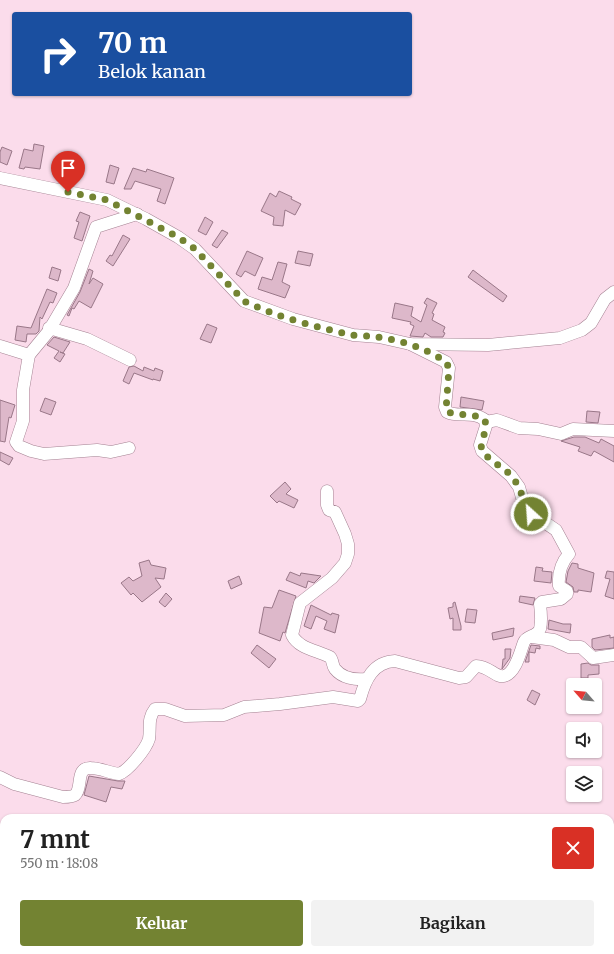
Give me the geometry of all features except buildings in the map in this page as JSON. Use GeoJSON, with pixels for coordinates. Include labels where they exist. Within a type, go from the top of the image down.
{"type":"FeatureCollection","features":[{"type":"Feature","properties":{"kind":"street"},"geometry":{"type":"LineString","coordinates":[[0,178],[107,200],[137,214],[178,237],[195,249],[244,301],[254,306],[294,319],[353,335],[410,344],[488,345],[560,338],[582,330],[591,323],[605,299],[614,292]]}},
{"type":"Feature","properties":{"kind":"street"},"geometry":{"type":"LineString","coordinates":[[129,448],[111,452],[97,450],[44,454],[19,446],[16,442],[23,421],[23,390],[29,355],[50,328],[74,288],[96,227],[137,214]]}},
{"type":"Feature","properties":{"kind":"street"},"geometry":{"type":"LineString","coordinates":[[50,328],[91,341],[130,360]]}},
{"type":"Feature","properties":{"kind":"street"},"geometry":{"type":"LineString","coordinates":[[410,344],[443,360],[448,365],[445,407],[447,412],[452,414],[477,415],[486,422],[497,420],[518,428],[538,429],[561,434],[573,429],[590,432],[614,431]]}},
{"type":"Feature","properties":{"kind":"street"},"geometry":{"type":"LineString","coordinates":[[0,346],[29,355]]}},
{"type":"Feature","properties":{"kind":"street"},"geometry":{"type":"LineString","coordinates":[[0,777],[21,786],[63,797],[71,796],[78,791],[80,778],[86,769],[91,767],[119,774],[129,767],[144,750],[148,742],[150,719],[155,709],[165,709],[185,716],[224,715],[244,707],[333,697],[356,701],[360,699],[366,679],[386,661],[459,678],[466,677],[476,666],[483,666],[501,676],[506,675],[516,663],[525,640],[532,637],[540,627],[540,604],[542,602],[561,599],[567,594],[567,591],[559,586],[558,582],[561,564],[569,554],[556,530],[531,514],[523,501],[519,487],[511,476],[482,451],[480,445],[486,422]]}},
{"type":"Feature","properties":{"kind":"street"},"geometry":{"type":"LineString","coordinates":[[328,491],[327,505],[329,510],[335,512],[345,534],[348,544],[348,554],[345,563],[328,581],[300,603],[292,635],[294,640],[303,646],[330,657],[335,669],[340,673],[356,680],[366,679]]}},
{"type":"Feature","properties":{"kind":"street"},"geometry":{"type":"LineString","coordinates":[[532,637],[554,640],[569,647],[581,647],[593,658],[614,655]]}},
{"type":"Feature","properties":{"kind":"route"},"geometry":{"type":"LineString","coordinates":[[68,192],[107,200],[120,205],[178,237],[195,249],[244,301],[254,306],[294,319],[353,335],[410,344],[446,362],[449,368],[445,407],[447,412],[452,414],[467,413],[477,415],[485,420],[485,431],[480,445],[482,451],[504,469],[517,483],[523,501],[531,514]]}}]}
